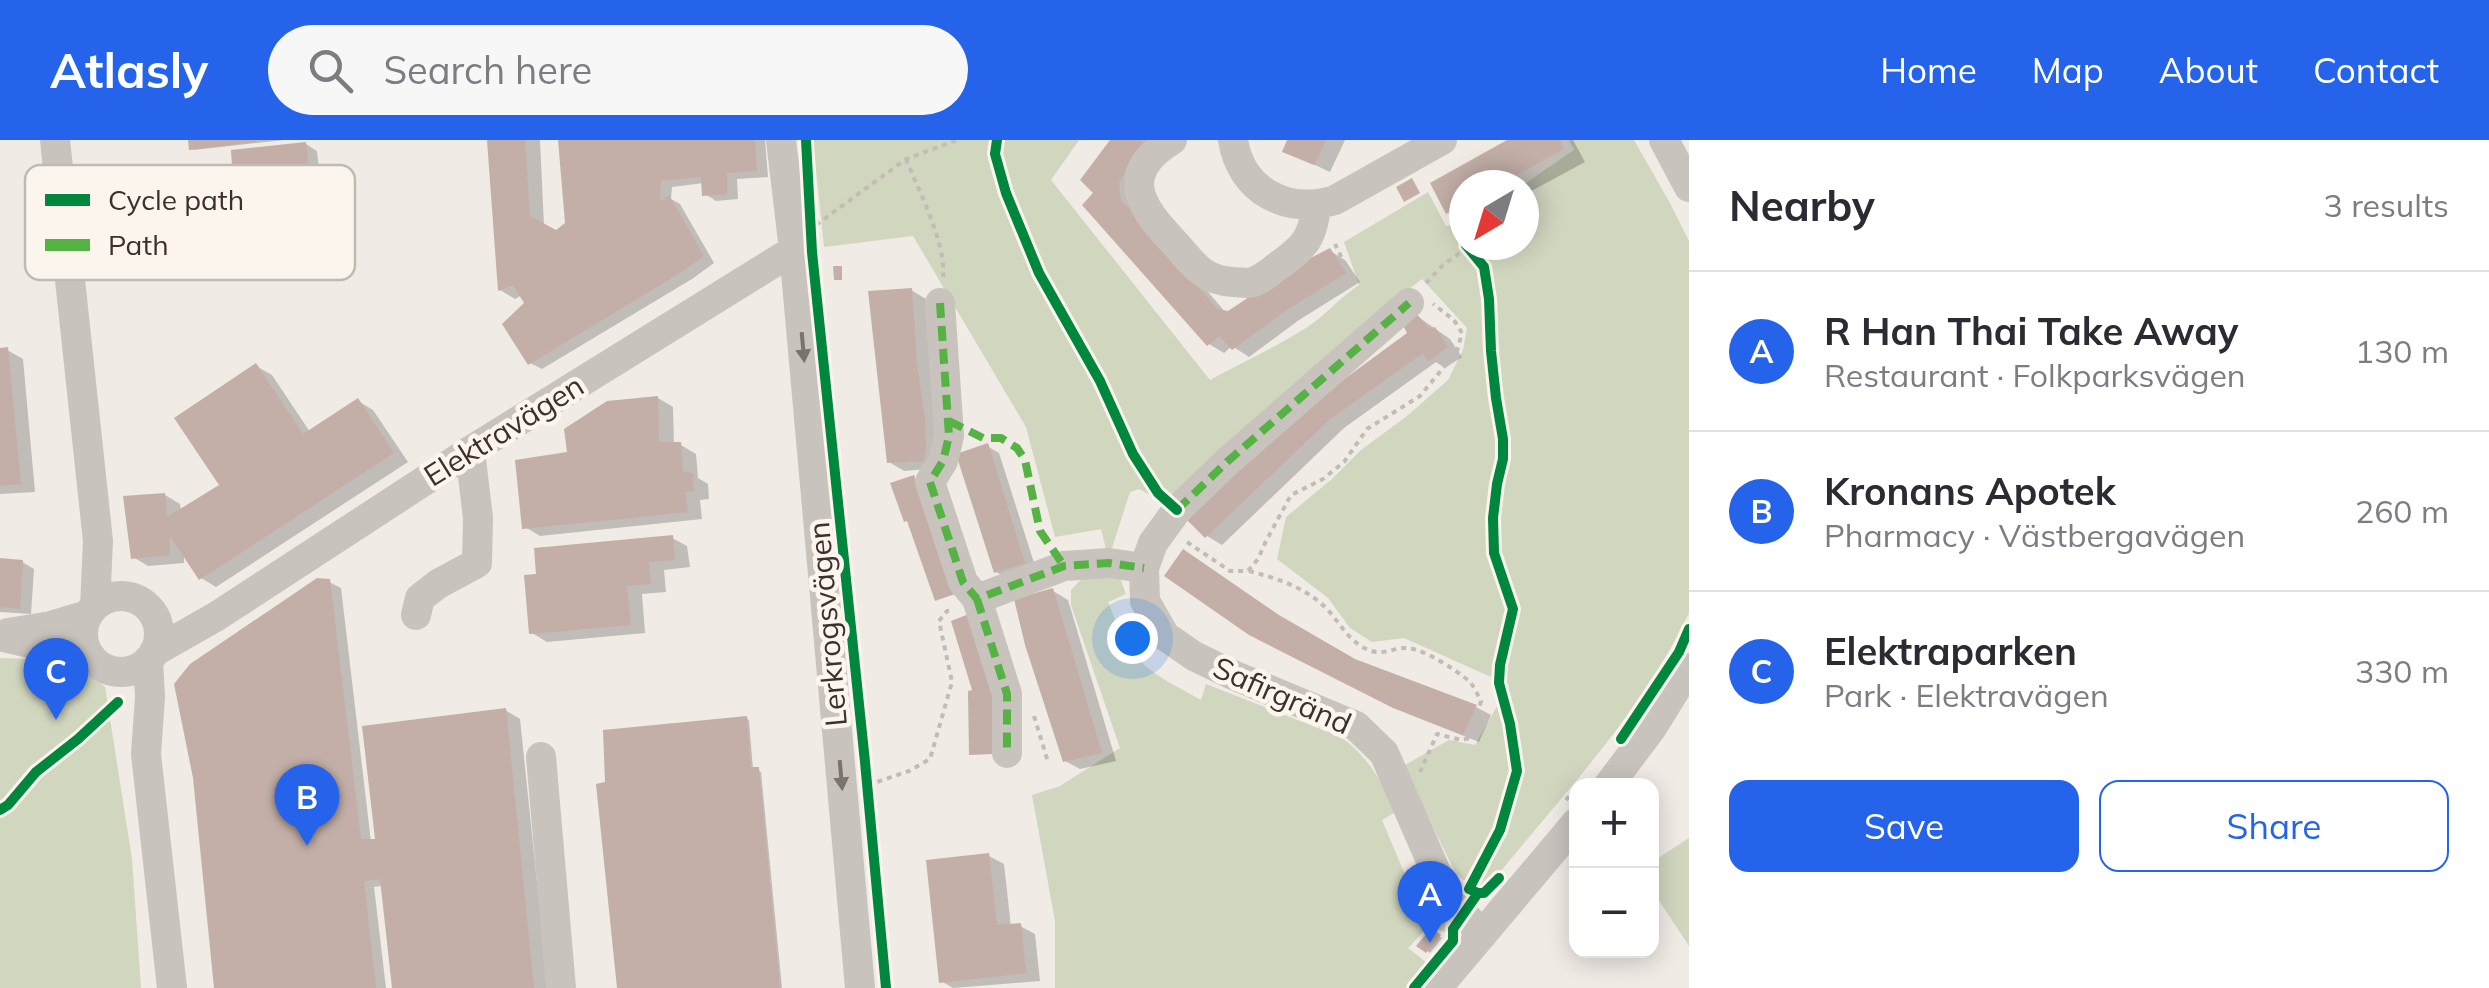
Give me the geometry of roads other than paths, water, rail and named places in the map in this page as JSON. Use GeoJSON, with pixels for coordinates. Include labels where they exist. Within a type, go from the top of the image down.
{"type":"FeatureCollection","features":[{"type":"Feature","properties":{"kind":"street"},"geometry":{"type":"LineString","coordinates":[[56,140],[59,165]]}},
{"type":"Feature","properties":{"kind":"street","name":"Lerkrogsvägen"},"geometry":{"type":"LineString","coordinates":[[781,140],[806,239],[860,988]]}},
{"type":"Feature","properties":{"kind":"street"},"geometry":{"type":"LineString","coordinates":[[1172,140],[1156,150],[1143,168],[1138,186],[1140,198],[1163,231],[1208,278],[1248,283],[1302,249],[1316,214],[1442,140]]}},
{"type":"Feature","properties":{"kind":"street"},"geometry":{"type":"LineString","coordinates":[[1233,140],[1246,172],[1260,189],[1316,214]]}},
{"type":"Feature","properties":{"kind":"street"},"geometry":{"type":"LineString","coordinates":[[1664,140],[1689,186]]}},
{"type":"Feature","properties":{"kind":"street","name":"Elektravägen"},"geometry":{"type":"LineString","coordinates":[[151,656],[806,239]]}},
{"type":"Feature","properties":{"kind":"street"},"geometry":{"type":"LineString","coordinates":[[71,280],[98,541],[92,611],[83,637],[129,701],[146,754]]}},
{"type":"Feature","properties":{"kind":"street"},"geometry":{"type":"LineString","coordinates":[[977,599],[1064,566],[1109,563],[1144,568],[1153,543],[1177,510],[1228,460],[1413,298]]}},
{"type":"Feature","properties":{"kind":"street"},"geometry":{"type":"LineString","coordinates":[[940,304],[949,436],[943,460],[930,482],[963,582],[977,599],[1008,694],[1007,753]]}},
{"type":"Feature","properties":{"kind":"street"},"geometry":{"type":"LineString","coordinates":[[416,614],[420,598],[477,563],[478,518],[470,451]]}},
{"type":"Feature","properties":{"kind":"street"},"geometry":{"type":"LineString","coordinates":[[98,541],[125,596]]}},
{"type":"Feature","properties":{"kind":"street","name":"Safirgränd"},"geometry":{"type":"LineString","coordinates":[[1144,568],[1145,601],[1165,636],[1233,676],[1356,726],[1384,753],[1436,872],[1482,935]]}},
{"type":"Feature","properties":{"kind":"street"},"geometry":{"type":"LineString","coordinates":[[0,635],[51,626],[92,611],[114,597],[136,599],[152,613],[159,632],[151,656],[146,754],[172,988]]}},
{"type":"Feature","properties":{"kind":"street"},"geometry":{"type":"LineString","coordinates":[[152,613],[216,616]]}},
{"type":"Feature","properties":{"kind":"street"},"geometry":{"type":"LineString","coordinates":[[0,635],[131,671],[151,656]]}},
{"type":"Feature","properties":{"kind":"street"},"geometry":{"type":"LineString","coordinates":[[1614,778],[1689,668]]}},
{"type":"Feature","properties":{"kind":"street"},"geometry":{"type":"LineString","coordinates":[[541,756],[561,988]]}},
{"type":"Feature","properties":{"kind":"street"},"geometry":{"type":"LineString","coordinates":[[1437,988],[1569,831]]}},
{"type":"Feature","properties":{"kind":"place","name":"Elektraparken"},"geometry":{"type":"Point","coordinates":[56,720]}},
{"type":"Feature","properties":{"kind":"place","name":"Kronans Apotek"},"geometry":{"type":"Point","coordinates":[307,846]}},
{"type":"Feature","properties":{"kind":"place","name":"R Han Thai Take Away"},"geometry":{"type":"Point","coordinates":[1430,943]}}]}
